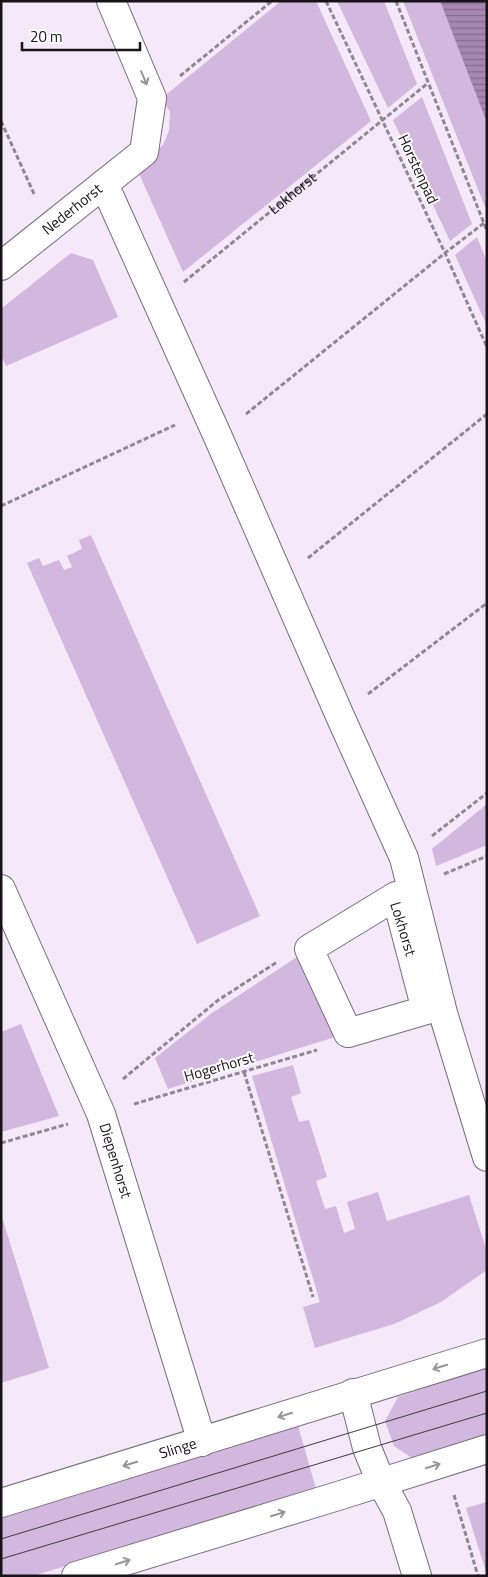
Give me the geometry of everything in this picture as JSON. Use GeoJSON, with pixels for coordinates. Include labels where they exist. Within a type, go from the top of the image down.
{"type":"FeatureCollection","features":[{"type":"Feature","properties":{"kind":"street"},"geometry":{"type":"LineString","coordinates":[[111,1],[152,98]]}},
{"type":"Feature","properties":{"kind":"street","name":"Nederhorst"},"geometry":{"type":"LineString","coordinates":[[1,266],[144,152],[152,98]]}},
{"type":"Feature","properties":{"kind":"street","name":"Lokhorst"},"geometry":{"type":"LineString","coordinates":[[104,184],[404,858],[443,1013],[487,1157]]}},
{"type":"Feature","properties":{"kind":"street","name":"Diepenhorst"},"geometry":{"type":"LineString","coordinates":[[1,889],[98,1108],[202,1442]]}},
{"type":"Feature","properties":{"kind":"street","name":"Lokhorst"},"geometry":{"type":"LineString","coordinates":[[396,896],[426,1010],[348,1033],[309,949],[396,896]]}},
{"type":"Feature","properties":{"kind":"street","name":"Slinge"},"geometry":{"type":"LineString","coordinates":[[1,1503],[487,1353]]}},
{"type":"Feature","properties":{"kind":"street"},"geometry":{"type":"LineString","coordinates":[[353,1393],[367,1448],[381,1482],[397,1511],[417,1576]]}},
{"type":"Feature","properties":{"kind":"street"},"geometry":{"type":"LineString","coordinates":[[76,1576],[487,1448]]}},
{"type":"Feature","properties":{"kind":"path"},"geometry":{"type":"LineString","coordinates":[[152,98],[272,1]]}},
{"type":"Feature","properties":{"kind":"path","name":"Horstenpad"},"geometry":{"type":"LineString","coordinates":[[326,1],[445,253],[487,347]]}},
{"type":"Feature","properties":{"kind":"path"},"geometry":{"type":"LineString","coordinates":[[396,1],[487,231]]}},
{"type":"Feature","properties":{"kind":"path","name":"Lokhorst"},"geometry":{"type":"LineString","coordinates":[[158,303],[428,83]]}},
{"type":"Feature","properties":{"kind":"path"},"geometry":{"type":"LineString","coordinates":[[1,121],[50,227]]}},
{"type":"Feature","properties":{"kind":"path"},"geometry":{"type":"LineString","coordinates":[[218,437],[484,223]]}},
{"type":"Feature","properties":{"kind":"path"},"geometry":{"type":"LineString","coordinates":[[1,506],[205,412]]}},
{"type":"Feature","properties":{"kind":"path"},"geometry":{"type":"LineString","coordinates":[[280,580],[487,414]]}},
{"type":"Feature","properties":{"kind":"path"},"geometry":{"type":"LineString","coordinates":[[340,716],[487,603]]}},
{"type":"Feature","properties":{"kind":"path"},"geometry":{"type":"LineString","coordinates":[[404,858],[487,793]]}},
{"type":"Feature","properties":{"kind":"path"},"geometry":{"type":"LineString","coordinates":[[98,1108],[217,1001],[284,958]]}},
{"type":"Feature","properties":{"kind":"path","name":"Hogerhorst"},"geometry":{"type":"LineString","coordinates":[[1,1143],[98,1108],[244,1072],[320,1049]]}},
{"type":"Feature","properties":{"kind":"path"},"geometry":{"type":"LineString","coordinates":[[244,1072],[313,1297]]}},
{"type":"Feature","properties":{"kind":"path"},"geometry":{"type":"LineString","coordinates":[[454,1495],[478,1576]]}},
{"type":"Feature","properties":{"kind":"shaded area"},"geometry":{"type":"Polygon","coordinates":[[[281,1],[316,1],[371,121],[183,272],[137,169],[163,145],[169,130],[170,112],[162,98],[281,1]]]}},
{"type":"Feature","properties":{"kind":"shaded area"},"geometry":{"type":"Polygon","coordinates":[[[337,1],[384,1],[417,84],[388,108],[337,1]]]}},
{"type":"Feature","properties":{"kind":"shaded area"},"geometry":{"type":"Polygon","coordinates":[[[403,1],[440,1],[487,123],[487,212],[403,1]]]}},
{"type":"Feature","properties":{"kind":"shaded area"},"geometry":{"type":"Polygon","coordinates":[[[440,1],[487,1],[487,123],[440,1]]]}},
{"type":"Feature","properties":{"kind":"shaded area"},"geometry":{"type":"Polygon","coordinates":[[[422,97],[472,224],[450,241],[393,120],[422,97]]]}},
{"type":"Feature","properties":{"kind":"shaded area"},"geometry":{"type":"Polygon","coordinates":[[[477,237],[487,262],[487,326],[455,255],[477,237]]]}},
{"type":"Feature","properties":{"kind":"shaded area"},"geometry":{"type":"Polygon","coordinates":[[[71,253],[93,260],[118,317],[6,366],[1,355],[1,309],[71,253]]]}},
{"type":"Feature","properties":{"kind":"shaded area"},"geometry":{"type":"Polygon","coordinates":[[[91,535],[260,916],[197,944],[27,563],[39,558],[43,566],[59,560],[64,570],[72,567],[67,556],[82,549],[79,540],[91,535]]]}},
{"type":"Feature","properties":{"kind":"shaded area"},"geometry":{"type":"Polygon","coordinates":[[[487,804],[487,845],[436,866],[432,849],[487,804]]]}},
{"type":"Feature","properties":{"kind":"shaded area"},"geometry":{"type":"Polygon","coordinates":[[[309,949],[348,1033],[168,1089],[155,1058],[212,1013],[309,949]]]}},
{"type":"Feature","properties":{"kind":"shaded area"},"geometry":{"type":"Polygon","coordinates":[[[21,1024],[59,1116],[1,1132],[1,1032],[21,1024]]]}},
{"type":"Feature","properties":{"kind":"shaded area"},"geometry":{"type":"Polygon","coordinates":[[[293,1065],[301,1093],[291,1097],[299,1122],[309,1120],[327,1177],[316,1181],[325,1209],[336,1206],[344,1233],[355,1229],[347,1202],[378,1192],[387,1221],[469,1195],[487,1252],[487,1270],[441,1302],[394,1324],[315,1348],[303,1307],[320,1302],[252,1076],[293,1065]]]}},
{"type":"Feature","properties":{"kind":"shaded area"},"geometry":{"type":"Polygon","coordinates":[[[1,1214],[49,1368],[1,1383],[1,1214]]]}},
{"type":"Feature","properties":{"kind":"shaded area"},"geometry":{"type":"Polygon","coordinates":[[[487,1367],[487,1436],[415,1460],[394,1446],[385,1421],[398,1397],[487,1367]]]}},
{"type":"Feature","properties":{"kind":"shaded area"},"geometry":{"type":"Polygon","coordinates":[[[297,1422],[316,1489],[33,1576],[1,1576],[1,1512],[297,1422]]]}},
{"type":"Feature","properties":{"kind":"shaded area"},"geometry":{"type":"Polygon","coordinates":[[[487,1502],[487,1575],[466,1508],[487,1502]]]}},
{"type":"Feature","properties":{"kind":"tram line"},"geometry":{"type":"LineString","coordinates":[[1,1539],[487,1391]]}},
{"type":"Feature","properties":{"kind":"tram line"},"geometry":{"type":"LineString","coordinates":[[1,1559],[487,1413]]}}]}
